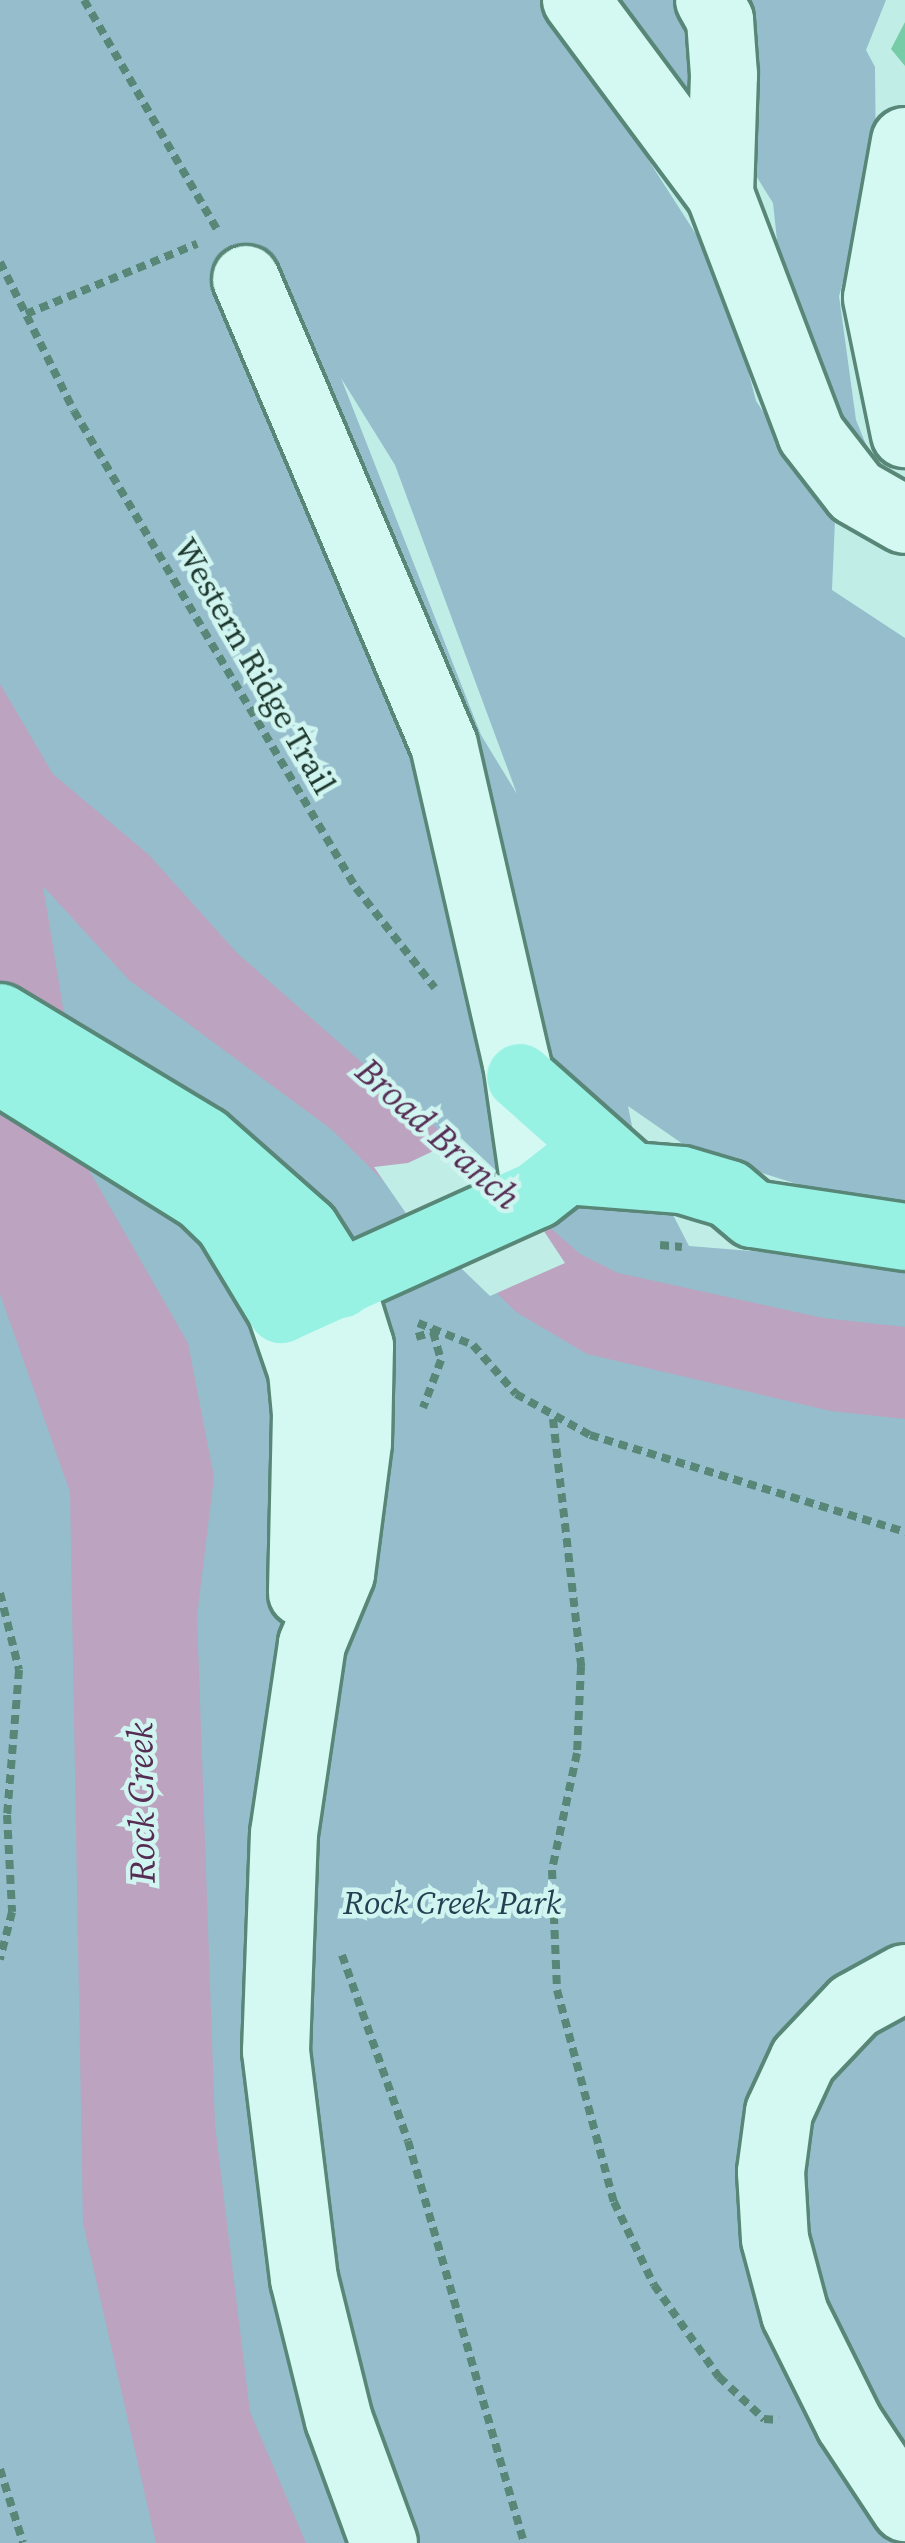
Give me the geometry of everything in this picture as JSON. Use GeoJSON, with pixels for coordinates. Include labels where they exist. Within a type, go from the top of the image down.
{"type":"FeatureCollection","features":[{"type":"Feature","properties":{"kind":"main road"},"geometry":{"type":"LineString","coordinates":[[0,1017],[203,1169],[228,1222],[281,1310],[529,1197],[567,1171],[627,1172],[730,1194],[753,1214]]}},
{"type":"Feature","properties":{"kind":"main road"},"geometry":{"type":"LineString","coordinates":[[0,1071],[203,1169],[306,1230],[341,1285]]}},
{"type":"Feature","properties":{"kind":"main road"},"geometry":{"type":"LineString","coordinates":[[520,1077],[627,1172]]}},
{"type":"Feature","properties":{"kind":"main road"},"geometry":{"type":"LineString","coordinates":[[529,1197],[578,1214],[719,1228],[753,1214],[905,1237]]}},
{"type":"Feature","properties":{"kind":"street"},"geometry":{"type":"LineString","coordinates":[[576,0],[720,194],[811,434],[856,493],[905,520]]}},
{"type":"Feature","properties":{"kind":"street"},"geometry":{"type":"LineString","coordinates":[[710,0],[720,20],[724,75],[720,194]]}},
{"type":"Feature","properties":{"kind":"street"},"geometry":{"type":"LineString","coordinates":[[905,140],[877,298],[885,365],[905,434]]}},
{"type":"Feature","properties":{"kind":"street"},"geometry":{"type":"LineString","coordinates":[[233,257],[444,746],[520,1077],[529,1197]]}},
{"type":"Feature","properties":{"kind":"street"},"geometry":{"type":"LineString","coordinates":[[341,1285],[360,1346],[358,1443],[341,1574],[311,1644],[284,1833],[275,1953],[278,2083],[319,2348],[384,2543]]}},
{"type":"Feature","properties":{"kind":"street"},"geometry":{"type":"LineString","coordinates":[[281,1310],[302,1371],[309,1458],[299,1577],[311,1644]]}},
{"type":"Feature","properties":{"kind":"street"},"geometry":{"type":"LineString","coordinates":[[905,1978],[854,2006],[803,2060],[779,2113],[772,2154],[784,2276],[849,2423],[905,2508]]}},
{"type":"Feature","properties":{"kind":"path"},"geometry":{"type":"LineString","coordinates":[[26,314],[233,257],[84,0]]}},
{"type":"Feature","properties":{"kind":"path","name":"Western Ridge Trail"},"geometry":{"type":"LineString","coordinates":[[0,262],[74,411],[356,888],[440,995]]}},
{"type":"Feature","properties":{"kind":"path"},"geometry":{"type":"LineString","coordinates":[[400,1313],[472,1345],[516,1394],[553,1418],[730,1482],[905,1532]]}},
{"type":"Feature","properties":{"kind":"path"},"geometry":{"type":"LineString","coordinates":[[553,1418],[581,1666],[577,1753],[552,1870],[557,1990],[614,2202],[654,2285],[719,2377],[764,2420],[849,2423]]}},
{"type":"Feature","properties":{"kind":"path"},"geometry":{"type":"LineString","coordinates":[[0,1593],[19,1670],[7,1815],[12,1912],[0,1959]]}},
{"type":"Feature","properties":{"kind":"path"},"geometry":{"type":"LineString","coordinates":[[338,1941],[408,2141],[524,2543]]}},
{"type":"Feature","properties":{"kind":"path"},"geometry":{"type":"LineString","coordinates":[[0,2469],[23,2543]]}},
{"type":"Feature","properties":{"kind":"green space","name":"Rock Creek Park"},"geometry":{"type":"Polygon","coordinates":[[[0,0],[546,0],[724,278],[756,401],[835,520],[832,590],[905,638],[905,1203],[838,1197],[693,1151],[628,1106],[635,1141],[689,1246],[905,1263],[905,2543],[0,2543],[0,0]],[[341,378],[481,735],[517,794],[395,465],[341,378]]]}},
{"type":"Feature","properties":{"kind":"green space"},"geometry":{"type":"Polygon","coordinates":[[[599,0],[674,0],[689,48],[691,84],[681,104],[599,0]]]}},
{"type":"Feature","properties":{"kind":"green space"},"geometry":{"type":"Polygon","coordinates":[[[741,0],[886,0],[866,50],[875,67],[876,166],[839,296],[856,420],[869,452],[863,460],[787,333],[773,203],[733,139],[741,0]]]}},
{"type":"Feature","properties":{"kind":"water"},"geometry":{"type":"Polygon","coordinates":[[[0,684],[53,774],[149,855],[237,953],[580,1254],[618,1273],[823,1318],[905,1327],[905,1419],[831,1411],[587,1354],[516,1312],[331,1129],[129,980],[43,886],[90,1172],[188,1343],[214,1477],[197,1616],[215,2125],[250,2412],[306,2543],[156,2543],[83,2223],[70,1492],[0,1294],[0,684]]]}},
{"type":"Feature","properties":{"kind":"pier"},"geometry":{"type":"Polygon","coordinates":[[[461,1138],[516,1189],[565,1263],[490,1296],[410,1219],[374,1167],[408,1163],[461,1138]]]}},
{"type":"Feature","properties":{"kind":"building"},"geometry":{"type":"Polygon","coordinates":[[[905,22],[905,66],[891,49],[905,22]]]}},
{"type":"Feature","properties":{"kind":"water label","name":"Broad Branch"},"geometry":{"type":"Point","coordinates":[438,1134]}},
{"type":"Feature","properties":{"kind":"water label","name":"Rock Creek"},"geometry":{"type":"Point","coordinates":[141,1803]}}]}
